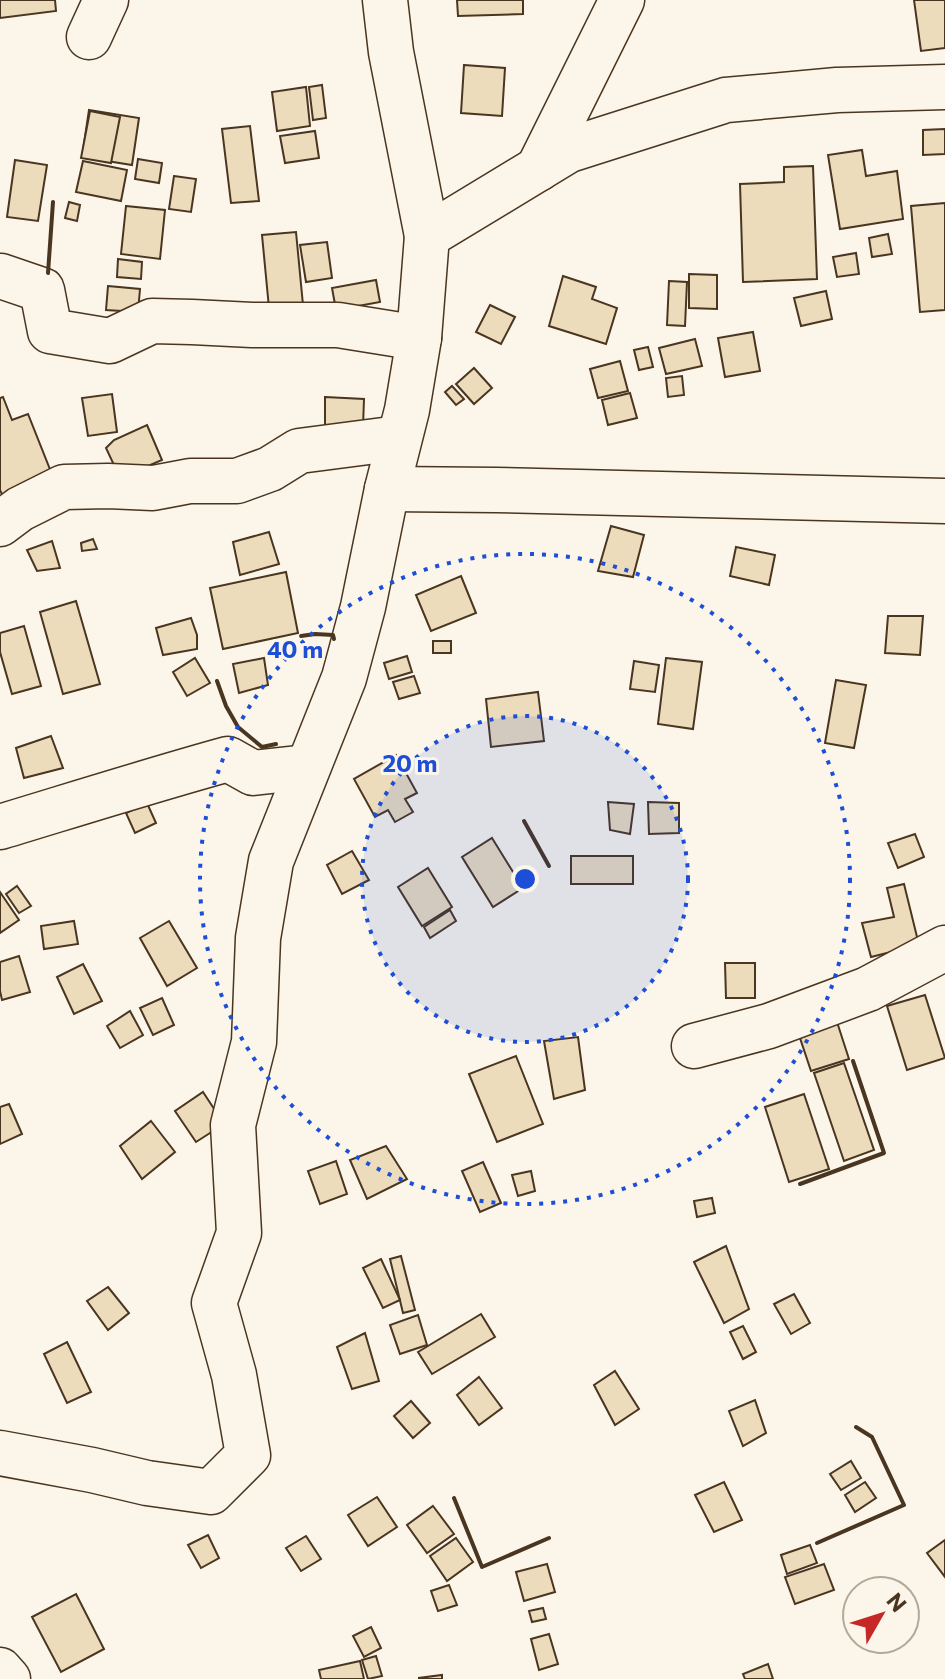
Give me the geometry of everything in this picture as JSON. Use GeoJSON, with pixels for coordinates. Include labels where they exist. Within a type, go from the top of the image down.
{"type":"FeatureCollection","features":[{"type":"Feature","properties":{"kind":"street"},"geometry":{"type":"LineString","coordinates":[[0,1453],[147,1483],[211,1492],[248,1455],[234,1375],[214,1303],[239,1233],[233,1125],[254,1042],[258,938],[271,861],[344,678],[407,410],[419,338],[427,236],[391,52],[385,0]]}},
{"type":"Feature","properties":{"kind":"street"},"geometry":{"type":"LineString","coordinates":[[538,169],[622,0]]}},
{"type":"Feature","properties":{"kind":"street"},"geometry":{"type":"LineString","coordinates":[[427,236],[569,150],[726,100],[837,90],[945,87]]}},
{"type":"Feature","properties":{"kind":"street"},"geometry":{"type":"LineString","coordinates":[[1,276],[42,290],[50,331],[110,341],[152,321],[338,325],[419,338]]}},
{"type":"Feature","properties":{"kind":"street"},"geometry":{"type":"LineString","coordinates":[[0,524],[20,509],[64,487],[153,488],[190,481],[237,481],[270,469],[299,451],[399,438]]}},
{"type":"Feature","properties":{"kind":"street"},"geometry":{"type":"LineString","coordinates":[[387,489],[945,501]]}},
{"type":"Feature","properties":{"kind":"street"},"geometry":{"type":"LineString","coordinates":[[0,827],[228,759],[253,773],[307,767]]}},
{"type":"Feature","properties":{"kind":"street"},"geometry":{"type":"LineString","coordinates":[[694,1046],[769,1026],[868,989],[945,948]]}},
{"type":"Feature","properties":{"kind":"street"},"geometry":{"type":"LineString","coordinates":[[0,1670],[8,1679]]}},
{"type":"Feature","properties":{"kind":"building"},"geometry":{"type":"Polygon","coordinates":[[[0,0],[55,0],[56,11],[0,18],[0,0]]]}},
{"type":"Feature","properties":{"kind":"building"},"geometry":{"type":"Polygon","coordinates":[[[457,0],[523,0],[523,14],[458,16],[457,0]]]}},
{"type":"Feature","properties":{"kind":"building"},"geometry":{"type":"Polygon","coordinates":[[[914,0],[945,0],[945,48],[921,51],[914,0]]]}},
{"type":"Feature","properties":{"kind":"building"},"geometry":{"type":"Polygon","coordinates":[[[464,65],[505,68],[502,116],[461,113],[464,65]]]}},
{"type":"Feature","properties":{"kind":"building"},"geometry":{"type":"Polygon","coordinates":[[[322,85],[326,118],[313,120],[309,87],[322,85]]]}},
{"type":"Feature","properties":{"kind":"building"},"geometry":{"type":"Polygon","coordinates":[[[306,87],[310,126],[277,131],[272,92],[306,87]]]}},
{"type":"Feature","properties":{"kind":"building"},"geometry":{"type":"Polygon","coordinates":[[[89,110],[139,118],[132,165],[82,157],[89,110]]]}},
{"type":"Feature","properties":{"kind":"building"},"geometry":{"type":"Polygon","coordinates":[[[90,111],[120,117],[111,163],[81,158],[90,111]]]}},
{"type":"Feature","properties":{"kind":"building"},"geometry":{"type":"Polygon","coordinates":[[[250,126],[259,201],[231,203],[222,129],[250,126]]]}},
{"type":"Feature","properties":{"kind":"building"},"geometry":{"type":"Polygon","coordinates":[[[945,129],[945,154],[923,155],[923,130],[945,129]]]}},
{"type":"Feature","properties":{"kind":"building"},"geometry":{"type":"Polygon","coordinates":[[[315,131],[319,158],[285,163],[280,136],[315,131]]]}},
{"type":"Feature","properties":{"kind":"building"},"geometry":{"type":"Polygon","coordinates":[[[862,150],[866,176],[897,171],[903,219],[840,229],[828,155],[862,150]]]}},
{"type":"Feature","properties":{"kind":"building"},"geometry":{"type":"Polygon","coordinates":[[[138,159],[162,163],[159,183],[135,179],[138,159]]]}},
{"type":"Feature","properties":{"kind":"building"},"geometry":{"type":"Polygon","coordinates":[[[15,160],[47,165],[38,221],[7,217],[15,160]]]}},
{"type":"Feature","properties":{"kind":"building"},"geometry":{"type":"Polygon","coordinates":[[[83,161],[127,170],[121,201],[76,192],[83,161]]]}},
{"type":"Feature","properties":{"kind":"building"},"geometry":{"type":"Polygon","coordinates":[[[813,166],[817,279],[743,282],[740,184],[784,182],[784,167],[813,166]]]}},
{"type":"Feature","properties":{"kind":"building"},"geometry":{"type":"Polygon","coordinates":[[[174,176],[196,179],[191,212],[169,209],[174,176]]]}},
{"type":"Feature","properties":{"kind":"building"},"geometry":{"type":"Polygon","coordinates":[[[69,202],[80,205],[77,221],[65,218],[69,202]]]}},
{"type":"Feature","properties":{"kind":"building"},"geometry":{"type":"Polygon","coordinates":[[[945,203],[945,310],[920,312],[911,206],[945,203]]]}},
{"type":"Feature","properties":{"kind":"building"},"geometry":{"type":"Polygon","coordinates":[[[126,206],[165,210],[160,259],[121,254],[126,206]]]}},
{"type":"Feature","properties":{"kind":"building"},"geometry":{"type":"Polygon","coordinates":[[[296,232],[303,305],[269,308],[262,235],[296,232]]]}},
{"type":"Feature","properties":{"kind":"building"},"geometry":{"type":"Polygon","coordinates":[[[888,234],[892,254],[872,257],[869,238],[888,234]]]}},
{"type":"Feature","properties":{"kind":"building"},"geometry":{"type":"Polygon","coordinates":[[[327,242],[332,278],[306,282],[300,245],[327,242]]]}},
{"type":"Feature","properties":{"kind":"building"},"geometry":{"type":"Polygon","coordinates":[[[856,253],[859,274],[837,277],[833,257],[856,253]]]}},
{"type":"Feature","properties":{"kind":"building"},"geometry":{"type":"Polygon","coordinates":[[[118,259],[142,262],[141,279],[117,277],[118,259]]]}},
{"type":"Feature","properties":{"kind":"building"},"geometry":{"type":"Polygon","coordinates":[[[689,274],[717,275],[717,309],[689,308],[689,274]]]}},
{"type":"Feature","properties":{"kind":"building"},"geometry":{"type":"Polygon","coordinates":[[[563,276],[596,287],[592,299],[617,308],[606,344],[549,326],[563,276]]]}},
{"type":"Feature","properties":{"kind":"building"},"geometry":{"type":"Polygon","coordinates":[[[376,280],[380,302],[336,310],[332,288],[376,280]]]}},
{"type":"Feature","properties":{"kind":"building"},"geometry":{"type":"Polygon","coordinates":[[[669,281],[687,282],[685,326],[667,325],[669,281]]]}},
{"type":"Feature","properties":{"kind":"building"},"geometry":{"type":"Polygon","coordinates":[[[108,286],[140,289],[138,312],[106,310],[108,286]]]}},
{"type":"Feature","properties":{"kind":"building"},"geometry":{"type":"Polygon","coordinates":[[[826,291],[832,319],[801,326],[794,298],[826,291]]]}},
{"type":"Feature","properties":{"kind":"building"},"geometry":{"type":"Polygon","coordinates":[[[490,305],[515,317],[501,344],[476,332],[490,305]]]}},
{"type":"Feature","properties":{"kind":"building"},"geometry":{"type":"Polygon","coordinates":[[[753,332],[760,371],[725,377],[718,338],[753,332]]]}},
{"type":"Feature","properties":{"kind":"building"},"geometry":{"type":"Polygon","coordinates":[[[695,339],[702,366],[666,374],[659,348],[695,339]]]}},
{"type":"Feature","properties":{"kind":"building"},"geometry":{"type":"Polygon","coordinates":[[[648,347],[653,367],[639,370],[634,350],[648,347]]]}},
{"type":"Feature","properties":{"kind":"building"},"geometry":{"type":"Polygon","coordinates":[[[620,361],[628,391],[598,398],[590,369],[620,361]]]}},
{"type":"Feature","properties":{"kind":"building"},"geometry":{"type":"Polygon","coordinates":[[[474,368],[492,388],[474,404],[456,384],[474,368]]]}},
{"type":"Feature","properties":{"kind":"building"},"geometry":{"type":"Polygon","coordinates":[[[682,376],[684,395],[668,397],[666,378],[682,376]]]}},
{"type":"Feature","properties":{"kind":"building"},"geometry":{"type":"Polygon","coordinates":[[[452,386],[464,399],[456,405],[445,392],[452,386]]]}},
{"type":"Feature","properties":{"kind":"building"},"geometry":{"type":"Polygon","coordinates":[[[630,393],[637,418],[608,425],[602,400],[630,393]]]}},
{"type":"Feature","properties":{"kind":"building"},"geometry":{"type":"Polygon","coordinates":[[[112,394],[117,432],[88,436],[82,398],[112,394]]]}},
{"type":"Feature","properties":{"kind":"building"},"geometry":{"type":"Polygon","coordinates":[[[3,397],[12,420],[28,414],[53,477],[3,497],[0,490],[0,398],[3,397]]]}},
{"type":"Feature","properties":{"kind":"building"},"geometry":{"type":"Polygon","coordinates":[[[325,397],[364,399],[363,427],[325,426],[325,397]]]}},
{"type":"Feature","properties":{"kind":"building"},"geometry":{"type":"Polygon","coordinates":[[[147,425],[162,460],[120,478],[106,448],[114,440],[147,425]]]}},
{"type":"Feature","properties":{"kind":"building"},"geometry":{"type":"Polygon","coordinates":[[[611,526],[644,535],[633,577],[598,571],[611,526]]]}},
{"type":"Feature","properties":{"kind":"building"},"geometry":{"type":"Polygon","coordinates":[[[269,532],[279,564],[240,575],[233,542],[269,532]]]}},
{"type":"Feature","properties":{"kind":"building"},"geometry":{"type":"Polygon","coordinates":[[[93,539],[97,549],[82,551],[81,543],[93,539]]]}},
{"type":"Feature","properties":{"kind":"building"},"geometry":{"type":"Polygon","coordinates":[[[52,541],[60,568],[37,571],[27,550],[52,541]]]}},
{"type":"Feature","properties":{"kind":"building"},"geometry":{"type":"Polygon","coordinates":[[[736,547],[775,555],[769,585],[730,576],[736,547]]]}},
{"type":"Feature","properties":{"kind":"building"},"geometry":{"type":"Polygon","coordinates":[[[286,572],[298,633],[223,649],[210,588],[286,572]]]}},
{"type":"Feature","properties":{"kind":"building"},"geometry":{"type":"Polygon","coordinates":[[[461,576],[476,613],[431,631],[416,595],[461,576]]]}},
{"type":"Feature","properties":{"kind":"building"},"geometry":{"type":"Polygon","coordinates":[[[76,601],[100,684],[63,694],[40,612],[76,601]]]}},
{"type":"Feature","properties":{"kind":"building"},"geometry":{"type":"Polygon","coordinates":[[[888,616],[923,616],[920,655],[885,653],[888,616]]]}},
{"type":"Feature","properties":{"kind":"building"},"geometry":{"type":"Polygon","coordinates":[[[191,618],[197,635],[197,649],[163,655],[156,628],[191,618]]]}},
{"type":"Feature","properties":{"kind":"building"},"geometry":{"type":"Polygon","coordinates":[[[24,626],[41,686],[12,694],[0,652],[0,633],[24,626]]]}},
{"type":"Feature","properties":{"kind":"building"},"geometry":{"type":"Polygon","coordinates":[[[433,641],[451,641],[451,653],[433,653],[433,641]]]}},
{"type":"Feature","properties":{"kind":"building"},"geometry":{"type":"Polygon","coordinates":[[[407,656],[412,672],[389,679],[384,663],[407,656]]]}},
{"type":"Feature","properties":{"kind":"building"},"geometry":{"type":"Polygon","coordinates":[[[195,658],[210,683],[187,696],[173,672],[195,658]]]}},
{"type":"Feature","properties":{"kind":"building"},"geometry":{"type":"Polygon","coordinates":[[[264,658],[268,685],[239,693],[233,664],[264,658]]]}},
{"type":"Feature","properties":{"kind":"building"},"geometry":{"type":"Polygon","coordinates":[[[666,658],[702,662],[693,729],[658,724],[666,658]]]}},
{"type":"Feature","properties":{"kind":"building"},"geometry":{"type":"Polygon","coordinates":[[[634,661],[659,665],[655,692],[630,689],[634,661]]]}},
{"type":"Feature","properties":{"kind":"building"},"geometry":{"type":"Polygon","coordinates":[[[414,676],[420,693],[399,699],[393,682],[414,676]]]}},
{"type":"Feature","properties":{"kind":"building"},"geometry":{"type":"Polygon","coordinates":[[[836,680],[866,685],[854,748],[825,743],[836,680]]]}},
{"type":"Feature","properties":{"kind":"building"},"geometry":{"type":"Polygon","coordinates":[[[538,692],[544,741],[491,747],[486,699],[538,692]]]}},
{"type":"Feature","properties":{"kind":"building"},"geometry":{"type":"Polygon","coordinates":[[[51,736],[63,768],[24,778],[16,748],[51,736]]]}},
{"type":"Feature","properties":{"kind":"building"},"geometry":{"type":"Polygon","coordinates":[[[396,755],[417,793],[405,799],[413,812],[395,822],[388,810],[375,817],[354,779],[396,755]]]}},
{"type":"Feature","properties":{"kind":"building"},"geometry":{"type":"Polygon","coordinates":[[[608,802],[634,804],[630,834],[610,830],[608,802]]]}},
{"type":"Feature","properties":{"kind":"building"},"geometry":{"type":"Polygon","coordinates":[[[648,802],[679,803],[679,833],[649,834],[648,802]]]}},
{"type":"Feature","properties":{"kind":"building"},"geometry":{"type":"Polygon","coordinates":[[[147,803],[156,823],[135,833],[126,813],[147,803]]]}},
{"type":"Feature","properties":{"kind":"building"},"geometry":{"type":"Polygon","coordinates":[[[915,834],[924,857],[898,868],[888,843],[915,834]]]}},
{"type":"Feature","properties":{"kind":"building"},"geometry":{"type":"Polygon","coordinates":[[[492,838],[523,888],[493,907],[462,857],[492,838]]]}},
{"type":"Feature","properties":{"kind":"building"},"geometry":{"type":"Polygon","coordinates":[[[352,851],[369,880],[342,894],[327,865],[352,851]]]}},
{"type":"Feature","properties":{"kind":"building"},"geometry":{"type":"Polygon","coordinates":[[[571,856],[633,856],[633,884],[571,884],[571,856]]]}},
{"type":"Feature","properties":{"kind":"building"},"geometry":{"type":"Polygon","coordinates":[[[428,868],[452,907],[422,926],[398,887],[428,868]]]}},
{"type":"Feature","properties":{"kind":"building"},"geometry":{"type":"Polygon","coordinates":[[[904,884],[919,945],[871,957],[862,923],[894,917],[887,888],[904,884]]]}},
{"type":"Feature","properties":{"kind":"building"},"geometry":{"type":"Polygon","coordinates":[[[17,886],[31,906],[19,913],[6,894],[17,886]]]}},
{"type":"Feature","properties":{"kind":"building"},"geometry":{"type":"Polygon","coordinates":[[[0,892],[19,920],[0,933],[0,892]]]}},
{"type":"Feature","properties":{"kind":"building"},"geometry":{"type":"Polygon","coordinates":[[[450,910],[456,921],[430,938],[424,927],[450,910]]]}},
{"type":"Feature","properties":{"kind":"building"},"geometry":{"type":"Polygon","coordinates":[[[74,921],[78,944],[44,949],[41,926],[74,921]]]}},
{"type":"Feature","properties":{"kind":"building"},"geometry":{"type":"Polygon","coordinates":[[[169,921],[197,968],[167,986],[140,938],[169,921]]]}},
{"type":"Feature","properties":{"kind":"building"},"geometry":{"type":"Polygon","coordinates":[[[19,956],[30,992],[2,1000],[0,962],[19,956]]]}},
{"type":"Feature","properties":{"kind":"building"},"geometry":{"type":"Polygon","coordinates":[[[725,963],[755,963],[755,998],[726,998],[725,963]]]}},
{"type":"Feature","properties":{"kind":"building"},"geometry":{"type":"Polygon","coordinates":[[[83,964],[102,1001],[74,1014],[57,977],[83,964]]]}},
{"type":"Feature","properties":{"kind":"building"},"geometry":{"type":"Polygon","coordinates":[[[925,995],[945,1058],[907,1070],[887,1006],[925,995]]]}},
{"type":"Feature","properties":{"kind":"building"},"geometry":{"type":"Polygon","coordinates":[[[162,998],[174,1025],[153,1035],[140,1008],[162,998]]]}},
{"type":"Feature","properties":{"kind":"building"},"geometry":{"type":"Polygon","coordinates":[[[130,1011],[143,1035],[120,1048],[107,1026],[130,1011]]]}},
{"type":"Feature","properties":{"kind":"building"},"geometry":{"type":"Polygon","coordinates":[[[837,1022],[849,1059],[811,1071],[799,1035],[837,1022]]]}},
{"type":"Feature","properties":{"kind":"building"},"geometry":{"type":"Polygon","coordinates":[[[578,1037],[585,1090],[554,1099],[544,1041],[578,1037]]]}},
{"type":"Feature","properties":{"kind":"building"},"geometry":{"type":"Polygon","coordinates":[[[516,1056],[543,1124],[497,1142],[469,1074],[516,1056]]]}},
{"type":"Feature","properties":{"kind":"building"},"geometry":{"type":"Polygon","coordinates":[[[844,1063],[874,1150],[844,1161],[814,1073],[844,1063]]]}},
{"type":"Feature","properties":{"kind":"building"},"geometry":{"type":"Polygon","coordinates":[[[203,1092],[224,1124],[196,1142],[175,1111],[203,1092]]]}},
{"type":"Feature","properties":{"kind":"building"},"geometry":{"type":"Polygon","coordinates":[[[804,1094],[829,1169],[789,1182],[765,1107],[804,1094]]]}},
{"type":"Feature","properties":{"kind":"building"},"geometry":{"type":"Polygon","coordinates":[[[9,1104],[22,1134],[0,1144],[0,1107],[9,1104]]]}},
{"type":"Feature","properties":{"kind":"building"},"geometry":{"type":"Polygon","coordinates":[[[151,1121],[175,1152],[142,1179],[120,1146],[151,1121]]]}},
{"type":"Feature","properties":{"kind":"building"},"geometry":{"type":"Polygon","coordinates":[[[386,1146],[407,1179],[367,1199],[350,1160],[386,1146]]]}},
{"type":"Feature","properties":{"kind":"building"},"geometry":{"type":"Polygon","coordinates":[[[336,1161],[347,1194],[320,1204],[308,1171],[336,1161]]]}},
{"type":"Feature","properties":{"kind":"building"},"geometry":{"type":"Polygon","coordinates":[[[483,1162],[501,1203],[480,1212],[462,1171],[483,1162]]]}},
{"type":"Feature","properties":{"kind":"building"},"geometry":{"type":"Polygon","coordinates":[[[531,1171],[535,1191],[518,1196],[512,1175],[531,1171]]]}},
{"type":"Feature","properties":{"kind":"building"},"geometry":{"type":"Polygon","coordinates":[[[712,1198],[715,1213],[697,1217],[694,1201],[712,1198]]]}},
{"type":"Feature","properties":{"kind":"building"},"geometry":{"type":"Polygon","coordinates":[[[726,1246],[749,1309],[724,1323],[694,1262],[726,1246]]]}},
{"type":"Feature","properties":{"kind":"building"},"geometry":{"type":"Polygon","coordinates":[[[401,1256],[415,1310],[403,1313],[390,1259],[401,1256]]]}},
{"type":"Feature","properties":{"kind":"building"},"geometry":{"type":"Polygon","coordinates":[[[381,1259],[400,1300],[383,1308],[363,1268],[381,1259]]]}},
{"type":"Feature","properties":{"kind":"building"},"geometry":{"type":"Polygon","coordinates":[[[108,1287],[129,1313],[108,1330],[87,1301],[108,1287]]]}},
{"type":"Feature","properties":{"kind":"building"},"geometry":{"type":"Polygon","coordinates":[[[794,1294],[810,1323],[791,1334],[774,1304],[794,1294]]]}},
{"type":"Feature","properties":{"kind":"building"},"geometry":{"type":"Polygon","coordinates":[[[481,1314],[495,1337],[432,1374],[418,1352],[481,1314]]]}},
{"type":"Feature","properties":{"kind":"building"},"geometry":{"type":"Polygon","coordinates":[[[418,1315],[427,1345],[400,1354],[390,1325],[418,1315]]]}},
{"type":"Feature","properties":{"kind":"building"},"geometry":{"type":"Polygon","coordinates":[[[743,1326],[756,1352],[743,1359],[730,1332],[743,1326]]]}},
{"type":"Feature","properties":{"kind":"building"},"geometry":{"type":"Polygon","coordinates":[[[365,1333],[379,1381],[352,1389],[337,1347],[365,1333]]]}},
{"type":"Feature","properties":{"kind":"building"},"geometry":{"type":"Polygon","coordinates":[[[67,1342],[91,1392],[67,1403],[44,1354],[67,1342]]]}},
{"type":"Feature","properties":{"kind":"building"},"geometry":{"type":"Polygon","coordinates":[[[615,1371],[639,1409],[615,1425],[594,1385],[615,1371]]]}},
{"type":"Feature","properties":{"kind":"building"},"geometry":{"type":"Polygon","coordinates":[[[479,1377],[502,1408],[479,1425],[457,1395],[479,1377]]]}},
{"type":"Feature","properties":{"kind":"building"},"geometry":{"type":"Polygon","coordinates":[[[755,1400],[766,1433],[743,1446],[729,1411],[755,1400]]]}},
{"type":"Feature","properties":{"kind":"building"},"geometry":{"type":"Polygon","coordinates":[[[411,1401],[430,1423],[413,1438],[394,1416],[411,1401]]]}},
{"type":"Feature","properties":{"kind":"building"},"geometry":{"type":"Polygon","coordinates":[[[851,1461],[861,1478],[841,1490],[830,1474],[851,1461]]]}},
{"type":"Feature","properties":{"kind":"building"},"geometry":{"type":"Polygon","coordinates":[[[724,1482],[742,1520],[714,1532],[695,1495],[724,1482]]]}},
{"type":"Feature","properties":{"kind":"building"},"geometry":{"type":"Polygon","coordinates":[[[865,1482],[876,1498],[855,1512],[845,1495],[865,1482]]]}},
{"type":"Feature","properties":{"kind":"building"},"geometry":{"type":"Polygon","coordinates":[[[377,1497],[397,1527],[368,1546],[348,1515],[377,1497]]]}},
{"type":"Feature","properties":{"kind":"building"},"geometry":{"type":"Polygon","coordinates":[[[433,1506],[454,1534],[427,1553],[407,1525],[433,1506]]]}},
{"type":"Feature","properties":{"kind":"building"},"geometry":{"type":"Polygon","coordinates":[[[208,1535],[219,1558],[201,1568],[188,1545],[208,1535]]]}},
{"type":"Feature","properties":{"kind":"building"},"geometry":{"type":"Polygon","coordinates":[[[306,1536],[321,1559],[301,1571],[286,1548],[306,1536]]]}},
{"type":"Feature","properties":{"kind":"building"},"geometry":{"type":"Polygon","coordinates":[[[456,1538],[473,1562],[447,1581],[430,1556],[456,1538]]]}},
{"type":"Feature","properties":{"kind":"building"},"geometry":{"type":"Polygon","coordinates":[[[945,1540],[945,1577],[927,1553],[945,1540]]]}},
{"type":"Feature","properties":{"kind":"building"},"geometry":{"type":"Polygon","coordinates":[[[810,1545],[817,1563],[787,1574],[781,1555],[810,1545]]]}},
{"type":"Feature","properties":{"kind":"building"},"geometry":{"type":"Polygon","coordinates":[[[547,1564],[555,1592],[524,1601],[516,1572],[547,1564]]]}},
{"type":"Feature","properties":{"kind":"building"},"geometry":{"type":"Polygon","coordinates":[[[824,1564],[834,1590],[795,1604],[785,1577],[824,1564]]]}},
{"type":"Feature","properties":{"kind":"building"},"geometry":{"type":"Polygon","coordinates":[[[449,1585],[457,1605],[438,1611],[431,1591],[449,1585]]]}},
{"type":"Feature","properties":{"kind":"building"},"geometry":{"type":"Polygon","coordinates":[[[76,1594],[104,1649],[61,1672],[32,1617],[76,1594]]]}},
{"type":"Feature","properties":{"kind":"building"},"geometry":{"type":"Polygon","coordinates":[[[543,1608],[546,1619],[532,1622],[529,1611],[543,1608]]]}},
{"type":"Feature","properties":{"kind":"building"},"geometry":{"type":"Polygon","coordinates":[[[371,1627],[381,1648],[364,1657],[353,1636],[371,1627]]]}},
{"type":"Feature","properties":{"kind":"building"},"geometry":{"type":"Polygon","coordinates":[[[549,1634],[558,1664],[539,1670],[531,1639],[549,1634]]]}},
{"type":"Feature","properties":{"kind":"building"},"geometry":{"type":"Polygon","coordinates":[[[376,1656],[382,1676],[368,1679],[362,1660],[376,1656]]]}},
{"type":"Feature","properties":{"kind":"building"},"geometry":{"type":"Polygon","coordinates":[[[360,1661],[364,1679],[321,1679],[319,1670],[360,1661]]]}},
{"type":"Feature","properties":{"kind":"building"},"geometry":{"type":"Polygon","coordinates":[[[768,1664],[773,1679],[745,1679],[743,1674],[768,1664]]]}},
{"type":"Feature","properties":{"kind":"building"},"geometry":{"type":"Polygon","coordinates":[[[442,1675],[442,1679],[419,1679],[419,1678],[442,1675]]]}},
{"type":"Feature","properties":{"kind":"wall"},"geometry":{"type":"LineString","coordinates":[[48,273],[53,202]]}},
{"type":"Feature","properties":{"kind":"wall"},"geometry":{"type":"LineString","coordinates":[[301,636],[333,635],[334,639]]}},
{"type":"Feature","properties":{"kind":"wall"},"geometry":{"type":"LineString","coordinates":[[217,681],[238,727],[262,747],[276,744]]}},
{"type":"Feature","properties":{"kind":"wall"},"geometry":{"type":"LineString","coordinates":[[524,821],[549,866]]}},
{"type":"Feature","properties":{"kind":"wall"},"geometry":{"type":"LineString","coordinates":[[800,1184],[884,1153],[853,1061]]}},
{"type":"Feature","properties":{"kind":"wall"},"geometry":{"type":"LineString","coordinates":[[817,1543],[904,1505],[872,1437],[856,1427]]}},
{"type":"Feature","properties":{"kind":"wall"},"geometry":{"type":"LineString","coordinates":[[454,1498],[482,1567],[549,1538]]}}]}
